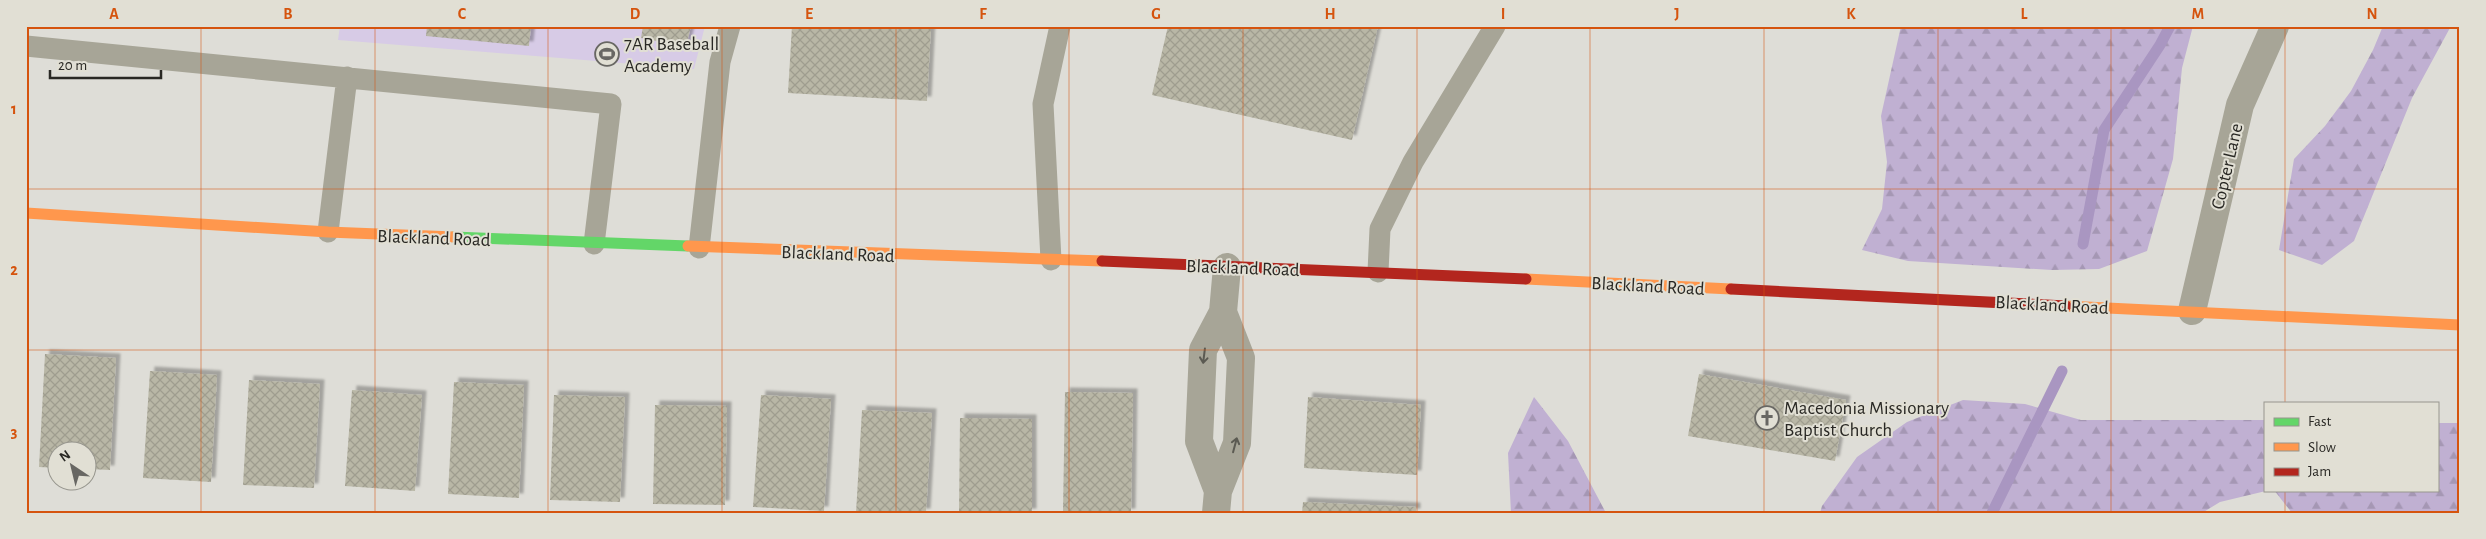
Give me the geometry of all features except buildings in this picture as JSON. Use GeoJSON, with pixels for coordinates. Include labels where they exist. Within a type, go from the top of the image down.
{"type":"FeatureCollection","features":[{"type":"Feature","properties":{"kind":"street","name":"Copter Lane"},"geometry":{"type":"LineString","coordinates":[[2192,311],[2240,105],[2275,26]]}},
{"type":"Feature","properties":{"kind":"street","name":"Blackland Road"},"geometry":{"type":"LineString","coordinates":[[26,213],[328,232],[699,248],[1378,272],[2460,324]]}},
{"type":"Feature","properties":{"kind":"street"},"geometry":{"type":"LineString","coordinates":[[1217,502],[1199,441],[1203,350],[1223,312],[1227,267]]}},
{"type":"Feature","properties":{"kind":"street"},"geometry":{"type":"LineString","coordinates":[[1217,502],[1237,443],[1241,358],[1223,312]]}},
{"type":"Feature","properties":{"kind":"lane"},"geometry":{"type":"LineString","coordinates":[[699,248],[720,62],[730,26]]}},
{"type":"Feature","properties":{"kind":"lane"},"geometry":{"type":"LineString","coordinates":[[1051,260],[1043,104],[1060,26]]}},
{"type":"Feature","properties":{"kind":"lane"},"geometry":{"type":"LineString","coordinates":[[1378,272],[1380,229],[1413,162],[1495,26]]}},
{"type":"Feature","properties":{"kind":"lane"},"geometry":{"type":"LineString","coordinates":[[26,46],[611,104],[594,244]]}},
{"type":"Feature","properties":{"kind":"lane"},"geometry":{"type":"LineString","coordinates":[[328,232],[347,77]]}},
{"type":"Feature","properties":{"kind":"green space"},"geometry":{"type":"Polygon","coordinates":[[[1901,26],[2193,26],[2182,68],[2173,159],[2147,251],[2099,269],[2052,270],[1908,261],[1862,250],[1882,209],[1887,162],[1881,116],[1901,26]]]}},
{"type":"Feature","properties":{"kind":"green space"},"geometry":{"type":"Polygon","coordinates":[[[2383,26],[2451,26],[2412,98],[2354,241],[2322,265],[2279,250],[2294,159],[2325,126],[2351,91],[2373,50],[2383,26]]]}},
{"type":"Feature","properties":{"kind":"green space"},"geometry":{"type":"Polygon","coordinates":[[[1534,397],[1568,441],[1606,513],[1511,513],[1508,453],[1534,397]]]}},
{"type":"Feature","properties":{"kind":"green space"},"geometry":{"type":"Polygon","coordinates":[[[1963,400],[2025,404],[2081,420],[2264,420],[2264,491],[2220,502],[2202,513],[1820,513],[1822,506],[1857,457],[1907,422],[1963,400]]]}},
{"type":"Feature","properties":{"kind":"green space"},"geometry":{"type":"Polygon","coordinates":[[[2438,423],[2460,423],[2460,513],[2292,513],[2276,492],[2438,492],[2438,423]]]}},
{"type":"Feature","properties":{"kind":"shaded area","name":"7AR Baseball Academy"},"geometry":{"type":"Polygon","coordinates":[[[340,26],[705,26],[694,69],[338,40],[340,26]]]}},
{"type":"Feature","properties":{"kind":"waterway"},"geometry":{"type":"LineString","coordinates":[[2083,244],[2104,130],[2160,45],[2170,26]]}},
{"type":"Feature","properties":{"kind":"waterway"},"geometry":{"type":"LineString","coordinates":[[1992,513],[2062,371]]}},
{"type":"Feature","properties":{"kind":"traffic: fast"},"geometry":{"type":"LineString","coordinates":[[454,237],[688,246]]}},
{"type":"Feature","properties":{"kind":"traffic: slow"},"geometry":{"type":"LineString","coordinates":[[26,213],[328,232],[454,237]]}},
{"type":"Feature","properties":{"kind":"traffic: slow"},"geometry":{"type":"LineString","coordinates":[[688,246],[1102,261]]}},
{"type":"Feature","properties":{"kind":"traffic: slow"},"geometry":{"type":"LineString","coordinates":[[1526,279],[1731,289]]}},
{"type":"Feature","properties":{"kind":"traffic: slow"},"geometry":{"type":"LineString","coordinates":[[2066,306],[2460,325]]}},
{"type":"Feature","properties":{"kind":"traffic: jam"},"geometry":{"type":"LineString","coordinates":[[1102,261],[1526,279]]}},
{"type":"Feature","properties":{"kind":"traffic: jam"},"geometry":{"type":"LineString","coordinates":[[1731,289],[2066,306]]}},
{"type":"Feature","properties":{"kind":"place","name":"7AR Baseball Academy"},"geometry":{"type":"Point","coordinates":[607,54]}},
{"type":"Feature","properties":{"kind":"place","name":"Macedonia Missionary Baptist Church"},"geometry":{"type":"Point","coordinates":[1767,418]}}]}
